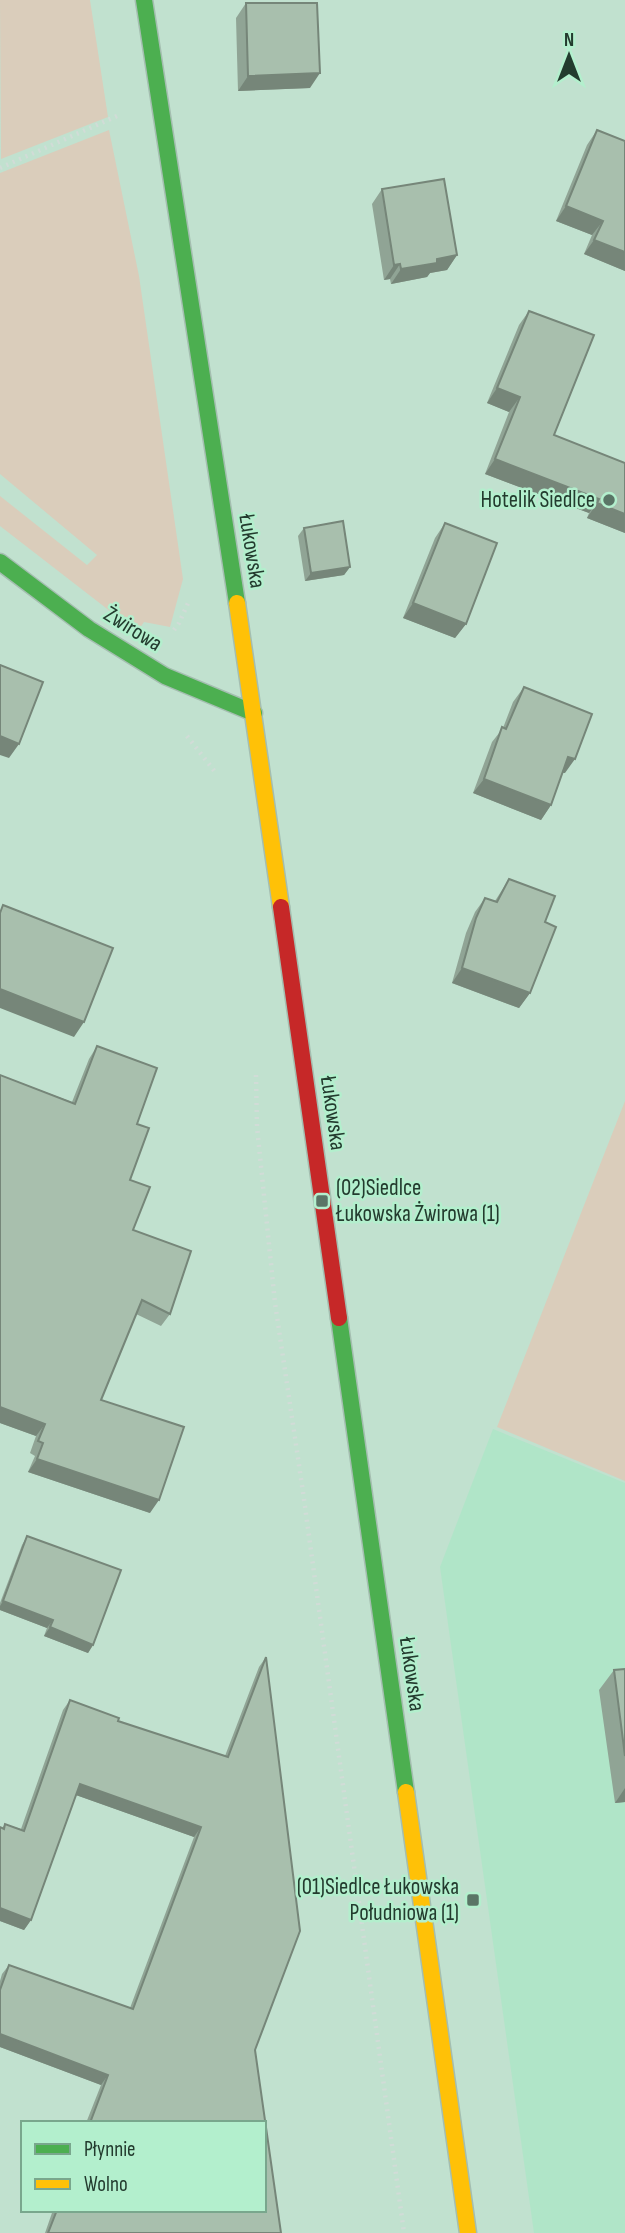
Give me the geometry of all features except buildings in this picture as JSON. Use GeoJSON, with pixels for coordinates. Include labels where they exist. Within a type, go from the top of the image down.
{"type":"FeatureCollection","features":[{"type":"Feature","properties":{"kind":"main road","name":"Łukowska"},"geometry":{"type":"LineString","coordinates":[[144,0],[254,713],[468,2233]]}},
{"type":"Feature","properties":{"kind":"main road","name":"Żwirowa"},"geometry":{"type":"LineString","coordinates":[[0,562],[89,629],[164,676],[254,713]]}},
{"type":"Feature","properties":{"kind":"path"},"geometry":{"type":"LineString","coordinates":[[0,168],[118,116]]}},
{"type":"Feature","properties":{"kind":"path"},"geometry":{"type":"LineString","coordinates":[[181,728],[222,780]]}},
{"type":"Feature","properties":{"kind":"path"},"geometry":{"type":"LineString","coordinates":[[256,1074],[257,1128],[275,1303],[404,2233]]}},
{"type":"Feature","properties":{"kind":"shaded area"},"geometry":{"type":"Polygon","coordinates":[[[0,0],[90,0],[108,117],[1,159],[0,0]]]}},
{"type":"Feature","properties":{"kind":"shaded area"},"geometry":{"type":"Polygon","coordinates":[[[109,130],[139,276],[183,579],[170,627],[144,622],[137,632],[0,526],[0,496],[87,565],[97,555],[0,474],[0,173],[109,130]]]}},
{"type":"Feature","properties":{"kind":"shaded area"},"geometry":{"type":"Polygon","coordinates":[[[625,1101],[625,1481],[497,1427],[625,1101]]]}},
{"type":"Feature","properties":{"kind":"shaded area"},"geometry":{"type":"Polygon","coordinates":[[[493,1429],[625,1483],[625,2233],[534,2233],[440,1567],[493,1429]]]}},
{"type":"Feature","properties":{"kind":"traffic: fast"},"geometry":{"type":"LineString","coordinates":[[144,0],[237,603]]}},
{"type":"Feature","properties":{"kind":"traffic: fast"},"geometry":{"type":"LineString","coordinates":[[0,562],[89,629],[165,676],[254,713]]}},
{"type":"Feature","properties":{"kind":"traffic: fast"},"geometry":{"type":"LineString","coordinates":[[339,1318],[406,1792]]}},
{"type":"Feature","properties":{"kind":"traffic: slow"},"geometry":{"type":"LineString","coordinates":[[237,603],[281,907]]}},
{"type":"Feature","properties":{"kind":"traffic: slow"},"geometry":{"type":"LineString","coordinates":[[406,1792],[468,2233]]}},
{"type":"Feature","properties":{"kind":"traffic: jam"},"geometry":{"type":"LineString","coordinates":[[281,907],[339,1318]]}},
{"type":"Feature","properties":{"kind":"place","name":"Hotelik Siedlce"},"geometry":{"type":"Point","coordinates":[609,500]}},
{"type":"Feature","properties":{"kind":"place","name":"(02)Siedlce Łukowska Żwirowa (1)"},"geometry":{"type":"Point","coordinates":[322,1201]}},
{"type":"Feature","properties":{"kind":"place","name":"(01)Siedlce Łukowska Południowa (1)"},"geometry":{"type":"Point","coordinates":[473,1900]}}]}
